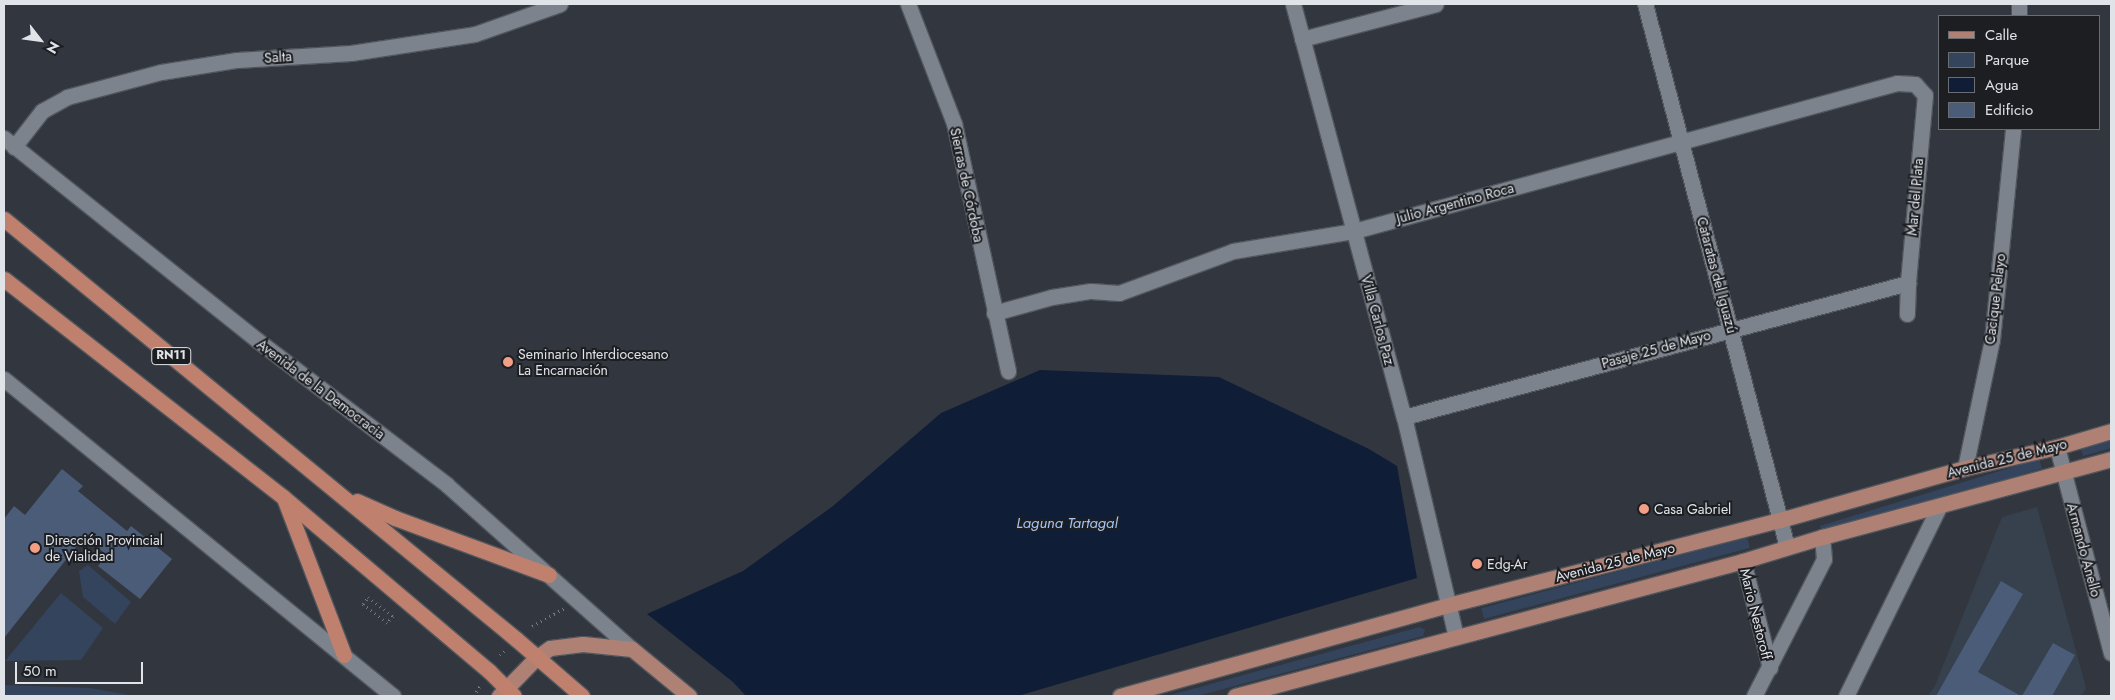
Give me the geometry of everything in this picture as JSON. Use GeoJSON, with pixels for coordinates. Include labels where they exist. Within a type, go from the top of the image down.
{"type":"FeatureCollection","features":[{"type":"Feature","properties":{"kind":"highway","name":"RN11"},"geometry":{"type":"LineString","coordinates":[[4,219],[516,639],[582,696]]}},
{"type":"Feature","properties":{"kind":"highway"},"geometry":{"type":"LineString","coordinates":[[4,278],[283,497],[489,671],[506,694]]}},
{"type":"Feature","properties":{"kind":"highway"},"geometry":{"type":"LineString","coordinates":[[339,493],[395,518],[550,575]]}},
{"type":"Feature","properties":{"kind":"highway"},"geometry":{"type":"LineString","coordinates":[[283,497],[344,655]]}},
{"type":"Feature","properties":{"kind":"main road","name":"Avenida 25 de Mayo"},"geometry":{"type":"LineString","coordinates":[[1120,696],[1448,605],[1780,520],[1964,468],[2057,447],[2111,431]]}},
{"type":"Feature","properties":{"kind":"main road","name":"Avenida 25 de Mayo"},"geometry":{"type":"LineString","coordinates":[[1235,696],[1743,561],[1822,536],[1939,507],[2111,459]]}},
{"type":"Feature","properties":{"kind":"main road"},"geometry":{"type":"LineString","coordinates":[[506,694],[536,658],[550,648],[583,644],[632,649],[689,696]]}},
{"type":"Feature","properties":{"kind":"street","name":"Salta"},"geometry":{"type":"LineString","coordinates":[[9,142],[42,111],[67,97],[161,72],[237,60],[351,53],[475,34],[560,4]]}},
{"type":"Feature","properties":{"kind":"street","name":"Sierras de Córdoba"},"geometry":{"type":"LineString","coordinates":[[908,4],[954,123],[1008,371]]}},
{"type":"Feature","properties":{"kind":"street","name":"Villa Carlos Paz"},"geometry":{"type":"LineString","coordinates":[[1293,4],[1404,417],[1456,638]]}},
{"type":"Feature","properties":{"kind":"street"},"geometry":{"type":"LineString","coordinates":[[1302,39],[1436,4]]}},
{"type":"Feature","properties":{"kind":"street","name":"Cataratas del Iguazú"},"geometry":{"type":"LineString","coordinates":[[1645,4],[1732,329],[1787,547]]}},
{"type":"Feature","properties":{"kind":"street","name":"Julio Argentino Roca"},"geometry":{"type":"LineString","coordinates":[[994,313],[1052,297],[1091,291],[1119,293],[1233,251],[1354,231],[1897,83],[1915,84]]}},
{"type":"Feature","properties":{"kind":"street","name":"Mar del Plata"},"geometry":{"type":"LineString","coordinates":[[1907,314],[1908,283],[1925,95],[1915,84]]}},
{"type":"Feature","properties":{"kind":"street","name":"Cacique Pelayo"},"geometry":{"type":"LineString","coordinates":[[1964,468],[1992,340],[2014,130]]}},
{"type":"Feature","properties":{"kind":"street","name":"Avenida de la Democracia"},"geometry":{"type":"LineString","coordinates":[[9,142],[257,340],[447,485],[632,649]]}},
{"type":"Feature","properties":{"kind":"street","name":"Pasaje 25 de Mayo"},"geometry":{"type":"LineString","coordinates":[[1404,417],[1908,283]]}},
{"type":"Feature","properties":{"kind":"street"},"geometry":{"type":"LineString","coordinates":[[4,379],[393,696]]}},
{"type":"Feature","properties":{"kind":"street","name":"Armando Anello"},"geometry":{"type":"LineString","coordinates":[[2057,447],[2111,653]]}},
{"type":"Feature","properties":{"kind":"street"},"geometry":{"type":"LineString","coordinates":[[1846,696],[1939,507]]}},
{"type":"Feature","properties":{"kind":"street"},"geometry":{"type":"LineString","coordinates":[[1754,696],[1770,668],[1824,559],[1822,536]]}},
{"type":"Feature","properties":{"kind":"street","name":"Mario Nestoroff"},"geometry":{"type":"LineString","coordinates":[[1743,561],[1770,668]]}},
{"type":"Feature","properties":{"kind":"path"},"geometry":{"type":"LineString","coordinates":[[368,597],[382,607],[393,616],[387,623],[363,604],[368,597]]}},
{"type":"Feature","properties":{"kind":"path"},"geometry":{"type":"LineString","coordinates":[[532,626],[577,602]]}},
{"type":"Feature","properties":{"kind":"path"},"geometry":{"type":"LineString","coordinates":[[474,696],[481,684]]}},
{"type":"Feature","properties":{"kind":"shaded area"},"geometry":{"type":"Polygon","coordinates":[[[2037,507],[2086,688],[2081,696],[1928,696],[1935,686],[2002,517],[2037,507]]]}},
{"type":"Feature","properties":{"kind":"green space"},"geometry":{"type":"Polygon","coordinates":[[[2111,437],[2111,448],[2083,456],[2080,445],[2111,437]]]}},
{"type":"Feature","properties":{"kind":"green space"},"geometry":{"type":"Polygon","coordinates":[[[2039,459],[2042,469],[1823,536],[1820,526],[2039,459]]]}},
{"type":"Feature","properties":{"kind":"green space"},"geometry":{"type":"Polygon","coordinates":[[[1747,537],[1750,548],[1484,619],[1481,608],[1747,537]]]}},
{"type":"Feature","properties":{"kind":"green space"},"geometry":{"type":"Polygon","coordinates":[[[88,565],[131,602],[115,624],[83,597],[79,571],[88,565]]]}},
{"type":"Feature","properties":{"kind":"green space"},"geometry":{"type":"Polygon","coordinates":[[[61,593],[103,628],[81,660],[5,661],[61,593]]]}},
{"type":"Feature","properties":{"kind":"green space"},"geometry":{"type":"Polygon","coordinates":[[[1420,627],[1425,630],[1423,636],[1197,696],[1167,696],[1420,627]]]}},
{"type":"Feature","properties":{"kind":"green space"},"geometry":{"type":"Polygon","coordinates":[[[4,685],[90,688],[134,696],[4,696],[4,685]]]}},
{"type":"Feature","properties":{"kind":"water","name":"Laguna Tartagal"},"geometry":{"type":"Polygon","coordinates":[[[1040,370],[1219,377],[1369,449],[1397,466],[1417,578],[1018,696],[746,696],[733,682],[647,614],[743,571],[833,506],[941,413],[1040,370]]]}},
{"type":"Feature","properties":{"kind":"building","name":"Dirección Provincial de Vialidad"},"geometry":{"type":"Polygon","coordinates":[[[62,469],[83,486],[78,491],[127,531],[131,526],[172,559],[140,599],[98,566],[107,555],[84,537],[4,638],[4,519],[14,506],[25,515],[62,469]]]}},
{"type":"Feature","properties":{"kind":"building"},"geometry":{"type":"Polygon","coordinates":[[[2001,581],[2023,594],[1978,672],[2021,696],[1936,696],[2001,581]]]}},
{"type":"Feature","properties":{"kind":"building"},"geometry":{"type":"Polygon","coordinates":[[[2053,643],[2075,655],[2052,696],[2022,696],[2053,643]]]}},
{"type":"Feature","properties":{"kind":"place","name":"Seminario Interdiocesano La Encarnación"},"geometry":{"type":"Point","coordinates":[508,362]}},
{"type":"Feature","properties":{"kind":"place","name":"Casa Gabriel"},"geometry":{"type":"Point","coordinates":[1644,509]}},
{"type":"Feature","properties":{"kind":"place","name":"Dirección Provincial de Vialidad"},"geometry":{"type":"Point","coordinates":[35,548]}},
{"type":"Feature","properties":{"kind":"place","name":"Edg-Ar"},"geometry":{"type":"Point","coordinates":[1477,564]}}]}
